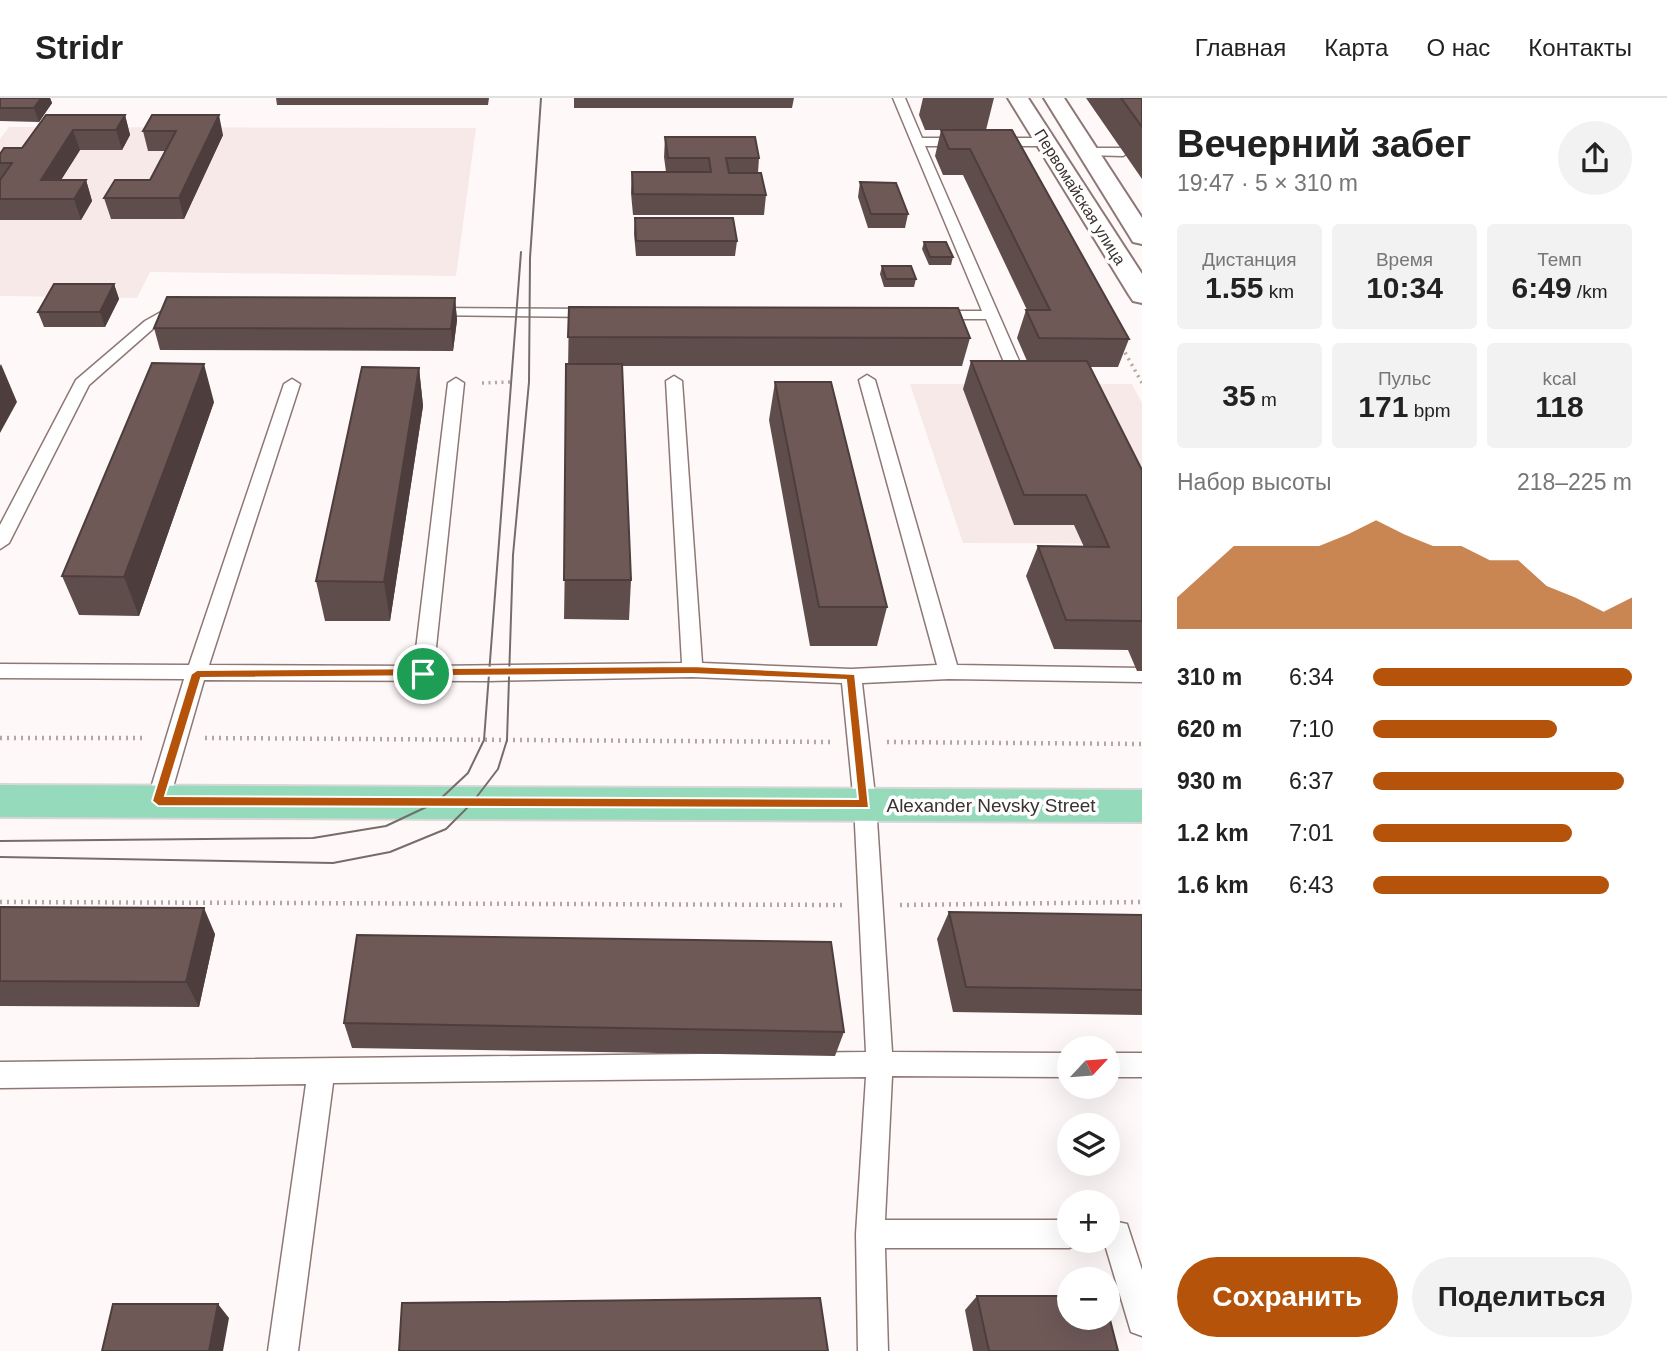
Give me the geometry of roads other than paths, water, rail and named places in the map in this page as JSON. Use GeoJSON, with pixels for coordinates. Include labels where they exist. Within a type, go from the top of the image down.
{"type":"FeatureCollection","features":[{"type":"Feature","properties":{"kind":"main road","name":"Первомайская улица"},"geometry":{"type":"LineString","coordinates":[[1018,98],[1142,295]]}},
{"type":"Feature","properties":{"kind":"main road","name":"Первомайская улица"},"geometry":{"type":"LineString","coordinates":[[1054,98],[1142,237]]}},
{"type":"Feature","properties":{"kind":"main road","name":"Alexander Nevsky Street"},"geometry":{"type":"LineString","coordinates":[[0,801],[1142,806]]}},
{"type":"Feature","properties":{"kind":"lane"},"geometry":{"type":"LineString","coordinates":[[899,98],[1019,379]]}},
{"type":"Feature","properties":{"kind":"lane"},"geometry":{"type":"LineString","coordinates":[[918,142],[1044,142]]}},
{"type":"Feature","properties":{"kind":"lane"},"geometry":{"type":"LineString","coordinates":[[1088,152],[1123,152]]}},
{"type":"Feature","properties":{"kind":"lane"},"geometry":{"type":"LineString","coordinates":[[0,543],[82,383],[150,324],[166,315],[198,311]]}},
{"type":"Feature","properties":{"kind":"lane"},"geometry":{"type":"LineString","coordinates":[[419,312],[614,313]]}},
{"type":"Feature","properties":{"kind":"lane"},"geometry":{"type":"LineString","coordinates":[[922,315],[992,315]]}},
{"type":"Feature","properties":{"kind":"lane"},"geometry":{"type":"LineString","coordinates":[[867,380],[948,672]]}},
{"type":"Feature","properties":{"kind":"lane"},"geometry":{"type":"LineString","coordinates":[[674,382],[692,670]]}},
{"type":"Feature","properties":{"kind":"lane"},"geometry":{"type":"LineString","coordinates":[[423,674],[456,383]]}},
{"type":"Feature","properties":{"kind":"lane"},"geometry":{"type":"LineString","coordinates":[[158,801],[292,384]]}},
{"type":"Feature","properties":{"kind":"lane"},"geometry":{"type":"LineString","coordinates":[[0,671],[423,674],[692,670],[851,677],[948,672],[1142,675]]}},
{"type":"Feature","properties":{"kind":"lane"},"geometry":{"type":"LineString","coordinates":[[851,677],[865,804],[880,1064],[870,1234],[873,1351]]}},
{"type":"Feature","properties":{"kind":"lane"},"geometry":{"type":"LineString","coordinates":[[0,1075],[880,1064],[1057,1065]]}},
{"type":"Feature","properties":{"kind":"lane"},"geometry":{"type":"LineString","coordinates":[[1120,1065],[1142,1065]]}},
{"type":"Feature","properties":{"kind":"lane"},"geometry":{"type":"LineString","coordinates":[[282,1351],[321,1071]]}},
{"type":"Feature","properties":{"kind":"lane"},"geometry":{"type":"LineString","coordinates":[[870,1234],[1057,1234]]}},
{"type":"Feature","properties":{"kind":"lane"},"geometry":{"type":"LineString","coordinates":[[1120,1244],[1142,1321]]}},
{"type":"Feature","properties":{"kind":"tram line"},"geometry":{"type":"LineString","coordinates":[[0,857],[333,863],[390,852],[446,829],[472,803],[498,769],[507,740],[513,555],[529,382],[530,258],[541,98]]}},
{"type":"Feature","properties":{"kind":"tram line"},"geometry":{"type":"LineString","coordinates":[[0,841],[313,838],[386,826],[437,802],[468,773],[484,740],[521,252]]}}]}
